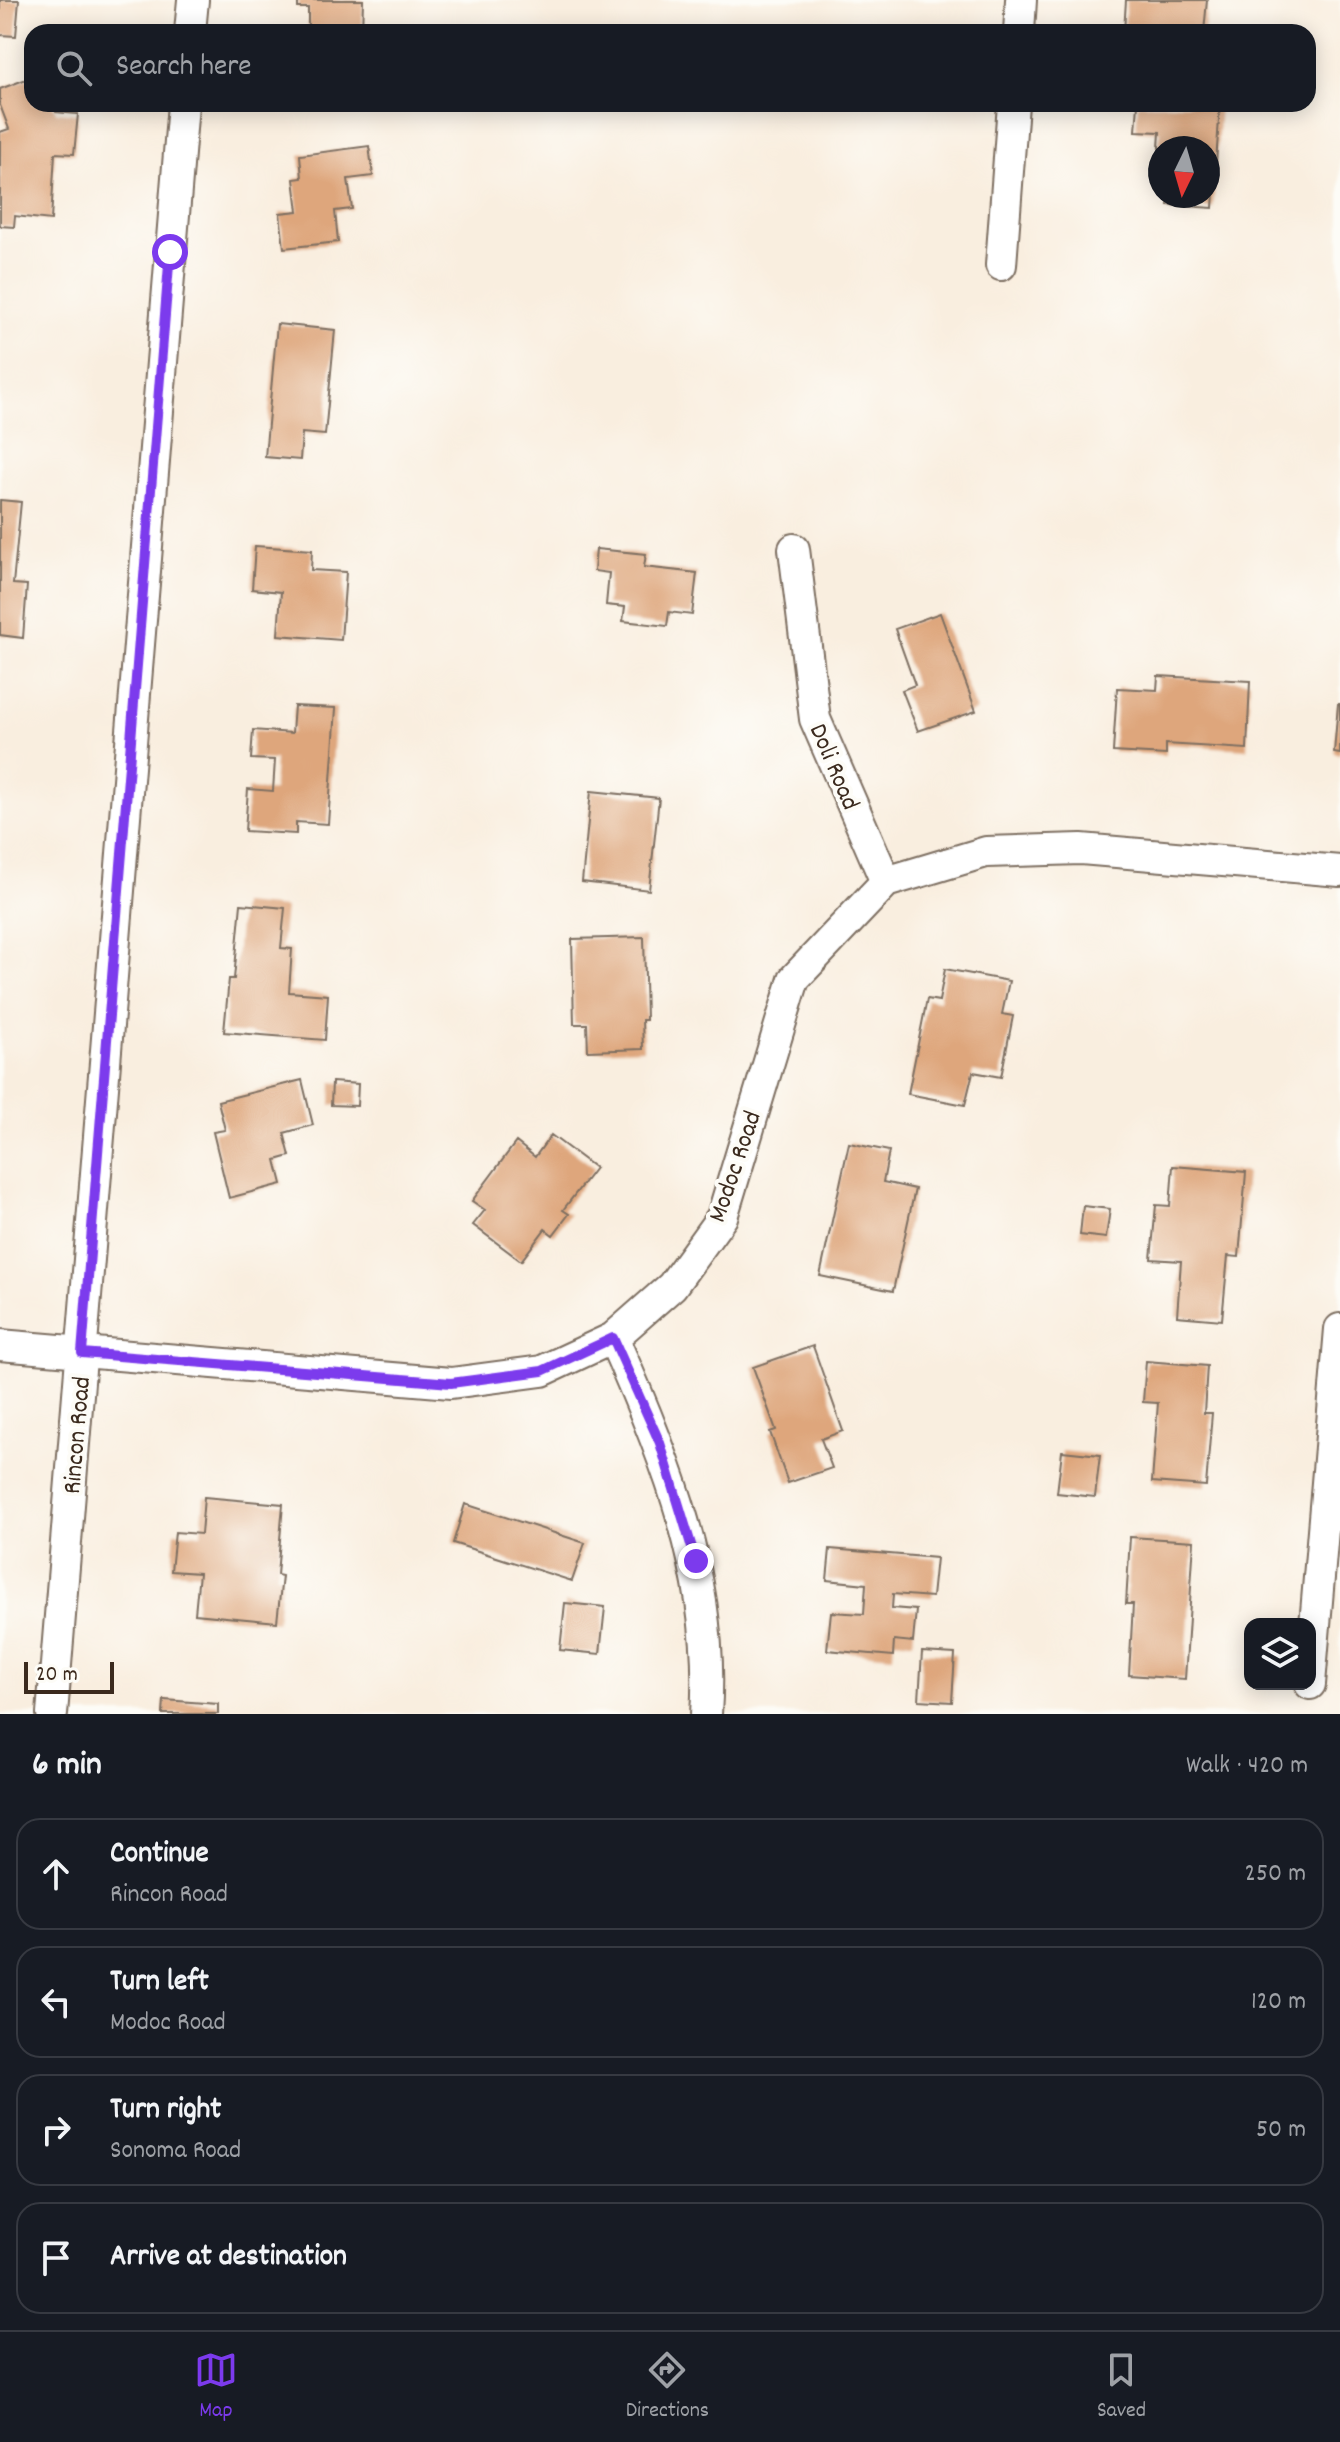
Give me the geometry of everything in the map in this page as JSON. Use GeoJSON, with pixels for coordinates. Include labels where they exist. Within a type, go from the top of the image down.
{"type":"FeatureCollection","features":[{"type":"Feature","properties":{"kind":"street"},"geometry":{"type":"LineString","coordinates":[[191,24],[193,0]]}},
{"type":"Feature","properties":{"kind":"street"},"geometry":{"type":"LineString","coordinates":[[1020,24],[1021,0]]}},
{"type":"Feature","properties":{"kind":"street","name":"Rincon Road"},"geometry":{"type":"LineString","coordinates":[[52,1714],[182,112]]}},
{"type":"Feature","properties":{"kind":"street"},"geometry":{"type":"LineString","coordinates":[[1001,265],[1012,112]]}},
{"type":"Feature","properties":{"kind":"street","name":"Doli Road"},"geometry":{"type":"LineString","coordinates":[[794,549],[815,719],[886,882]]}},
{"type":"Feature","properties":{"kind":"street","name":"Modoc Road"},"geometry":{"type":"LineString","coordinates":[[0,1345],[451,1383],[542,1371],[613,1338],[672,1286],[722,1217],[794,979],[886,882],[986,852],[1065,849],[1340,871]]}},
{"type":"Feature","properties":{"kind":"street"},"geometry":{"type":"LineString","coordinates":[[1316,1618],[1340,1329]]}},
{"type":"Feature","properties":{"kind":"street"},"geometry":{"type":"LineString","coordinates":[[613,1338],[660,1443],[696,1561],[709,1679],[706,1714]]}},
{"type":"Feature","properties":{"kind":"building"},"geometry":{"type":"Polygon","coordinates":[[[0,0],[19,0],[16,36],[0,35],[0,0]]]}},
{"type":"Feature","properties":{"kind":"building"},"geometry":{"type":"Polygon","coordinates":[[[298,0],[363,0],[362,24],[308,24],[308,8],[298,8],[298,0]]]}},
{"type":"Feature","properties":{"kind":"building"},"geometry":{"type":"Polygon","coordinates":[[[1126,0],[1207,0],[1205,24],[1124,24],[1126,0]]]}},
{"type":"Feature","properties":{"kind":"building"},"geometry":{"type":"Polygon","coordinates":[[[24,80],[24,112],[78,114],[74,154],[55,153],[51,220],[15,216],[14,227],[0,226],[0,132],[9,129],[0,105],[0,89],[24,80]]]}},
{"type":"Feature","properties":{"kind":"building"},"geometry":{"type":"Polygon","coordinates":[[[1137,112],[1219,112],[1218,136],[1160,136],[1160,132],[1136,131],[1137,112]]]}},
{"type":"Feature","properties":{"kind":"building"},"geometry":{"type":"Polygon","coordinates":[[[369,146],[373,176],[348,179],[352,209],[335,211],[338,242],[284,248],[280,213],[298,211],[294,179],[302,178],[300,155],[369,146]]]}},
{"type":"Feature","properties":{"kind":"building"},"geometry":{"type":"Polygon","coordinates":[[[277,324],[335,330],[325,435],[302,433],[300,460],[265,457],[277,324]]]}},
{"type":"Feature","properties":{"kind":"building"},"geometry":{"type":"Polygon","coordinates":[[[0,500],[21,502],[13,584],[27,585],[23,638],[0,635],[0,500]]]}},
{"type":"Feature","properties":{"kind":"building"},"geometry":{"type":"Polygon","coordinates":[[[255,546],[312,550],[311,570],[346,572],[341,640],[278,635],[281,592],[252,589],[255,546]]]}},
{"type":"Feature","properties":{"kind":"building"},"geometry":{"type":"Polygon","coordinates":[[[596,549],[646,554],[644,567],[697,573],[692,615],[669,612],[667,626],[623,621],[625,607],[606,605],[609,573],[594,571],[596,549]]]}},
{"type":"Feature","properties":{"kind":"building"},"geometry":{"type":"Polygon","coordinates":[[[940,613],[976,711],[918,731],[902,690],[915,685],[895,629],[940,613]]]}},
{"type":"Feature","properties":{"kind":"building"},"geometry":{"type":"Polygon","coordinates":[[[1158,676],[1250,681],[1247,749],[1166,744],[1166,755],[1113,752],[1117,688],[1157,690],[1158,676]]]}},
{"type":"Feature","properties":{"kind":"building"},"geometry":{"type":"Polygon","coordinates":[[[1340,704],[1340,754],[1334,753],[1340,704]]]}},
{"type":"Feature","properties":{"kind":"building"},"geometry":{"type":"Polygon","coordinates":[[[294,706],[336,708],[328,824],[296,822],[296,834],[245,831],[248,789],[273,791],[275,760],[251,759],[253,730],[292,733],[294,706]]]}},
{"type":"Feature","properties":{"kind":"building"},"geometry":{"type":"Polygon","coordinates":[[[591,791],[659,798],[649,890],[582,882],[591,791]]]}},
{"type":"Feature","properties":{"kind":"building"},"geometry":{"type":"Polygon","coordinates":[[[241,904],[285,908],[281,948],[292,949],[289,992],[328,995],[325,1040],[224,1032],[229,979],[234,979],[241,904]]]}},
{"type":"Feature","properties":{"kind":"building"},"geometry":{"type":"Polygon","coordinates":[[[644,937],[646,1020],[642,1020],[643,1049],[588,1051],[587,1024],[574,1024],[572,939],[644,937]]]}},
{"type":"Feature","properties":{"kind":"building"},"geometry":{"type":"Polygon","coordinates":[[[945,969],[1009,981],[1002,1014],[1013,1016],[1001,1077],[973,1072],[965,1105],[908,1094],[927,999],[939,1001],[945,969]]]}},
{"type":"Feature","properties":{"kind":"building"},"geometry":{"type":"Polygon","coordinates":[[[302,1080],[313,1125],[284,1133],[290,1156],[276,1160],[282,1184],[229,1198],[213,1132],[225,1130],[218,1101],[302,1080]]]}},
{"type":"Feature","properties":{"kind":"building"},"geometry":{"type":"Polygon","coordinates":[[[332,1082],[358,1084],[357,1106],[331,1105],[332,1082]]]}},
{"type":"Feature","properties":{"kind":"building"},"geometry":{"type":"Polygon","coordinates":[[[551,1135],[595,1168],[563,1210],[569,1214],[553,1235],[545,1229],[521,1261],[473,1225],[485,1210],[472,1201],[516,1142],[535,1157],[551,1135]]]}},
{"type":"Feature","properties":{"kind":"building"},"geometry":{"type":"Polygon","coordinates":[[[849,1143],[889,1151],[883,1182],[915,1189],[893,1291],[820,1276],[849,1143]]]}},
{"type":"Feature","properties":{"kind":"building"},"geometry":{"type":"Polygon","coordinates":[[[1173,1166],[1246,1172],[1239,1257],[1228,1256],[1222,1320],[1177,1316],[1181,1261],[1151,1259],[1156,1205],[1170,1206],[1173,1166]]]}},
{"type":"Feature","properties":{"kind":"building"},"geometry":{"type":"Polygon","coordinates":[[[1083,1206],[1110,1209],[1106,1238],[1080,1235],[1083,1206]]]}},
{"type":"Feature","properties":{"kind":"building"},"geometry":{"type":"Polygon","coordinates":[[[813,1346],[843,1431],[821,1439],[832,1468],[788,1483],[770,1432],[776,1430],[753,1367],[813,1346]]]}},
{"type":"Feature","properties":{"kind":"building"},"geometry":{"type":"Polygon","coordinates":[[[1146,1361],[1207,1366],[1204,1413],[1212,1413],[1206,1486],[1152,1482],[1158,1403],[1143,1402],[1146,1361]]]}},
{"type":"Feature","properties":{"kind":"building"},"geometry":{"type":"Polygon","coordinates":[[[1062,1451],[1100,1455],[1095,1497],[1057,1493],[1062,1451]]]}},
{"type":"Feature","properties":{"kind":"building"},"geometry":{"type":"Polygon","coordinates":[[[204,1497],[283,1504],[277,1575],[282,1576],[277,1622],[195,1614],[199,1573],[171,1571],[175,1532],[201,1534],[204,1497]]]}},
{"type":"Feature","properties":{"kind":"building"},"geometry":{"type":"Polygon","coordinates":[[[465,1504],[585,1543],[572,1581],[453,1543],[465,1504]]]}},
{"type":"Feature","properties":{"kind":"building"},"geometry":{"type":"Polygon","coordinates":[[[1130,1537],[1194,1541],[1185,1679],[1129,1675],[1133,1604],[1126,1604],[1130,1537]]]}},
{"type":"Feature","properties":{"kind":"building"},"geometry":{"type":"Polygon","coordinates":[[[830,1549],[936,1558],[932,1597],[893,1594],[892,1608],[916,1610],[913,1642],[894,1640],[893,1656],[827,1650],[831,1612],[864,1614],[866,1584],[827,1580],[830,1549]]]}},
{"type":"Feature","properties":{"kind":"building"},"geometry":{"type":"Polygon","coordinates":[[[565,1603],[605,1607],[600,1654],[560,1650],[565,1603]]]}},
{"type":"Feature","properties":{"kind":"building"},"geometry":{"type":"Polygon","coordinates":[[[922,1652],[955,1654],[952,1702],[919,1700],[922,1652]]]}},
{"type":"Feature","properties":{"kind":"building"},"geometry":{"type":"Polygon","coordinates":[[[164,1700],[218,1704],[218,1714],[163,1714],[164,1700]]]}},
{"type":"Feature","properties":{"kind":"route"},"geometry":{"type":"LineString","coordinates":[[170,252],[82,1353],[451,1383],[542,1371],[613,1338],[660,1443],[696,1561]]}}]}
